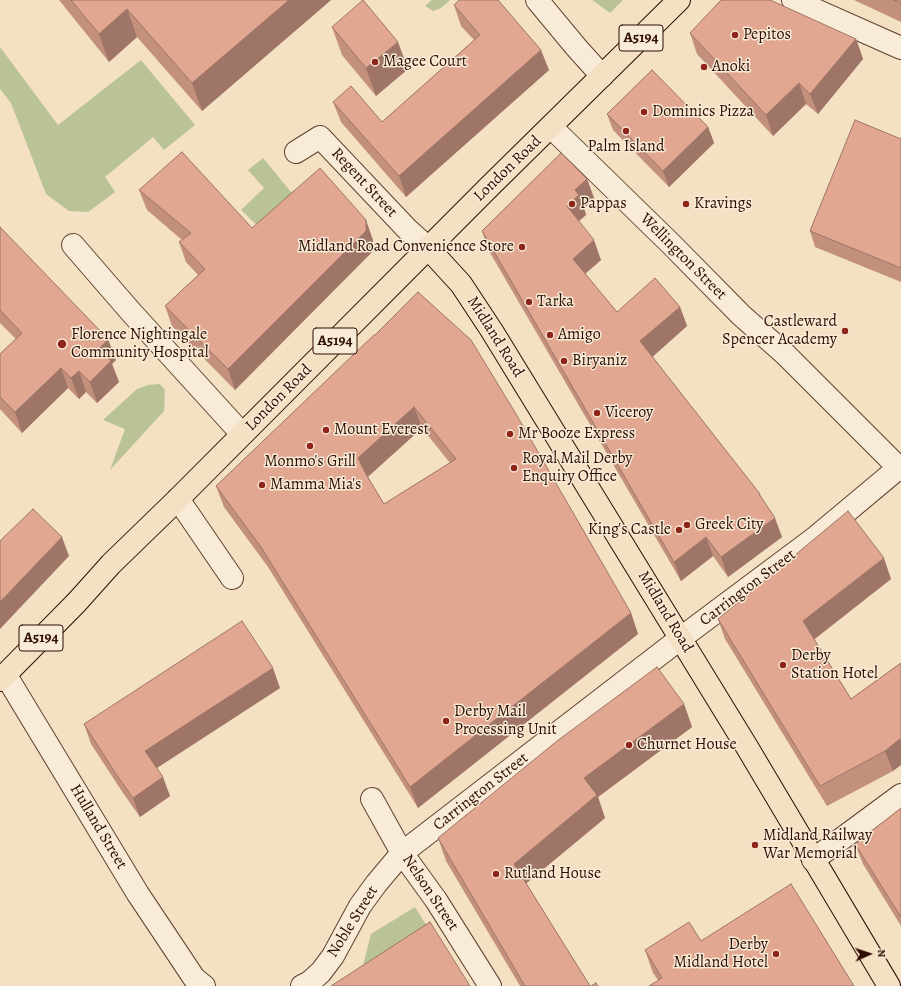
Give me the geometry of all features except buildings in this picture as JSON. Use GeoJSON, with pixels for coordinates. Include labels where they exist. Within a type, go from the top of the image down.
{"type":"FeatureCollection","features":[{"type":"Feature","properties":{"kind":"main road","name":"London Road"},"geometry":{"type":"LineString","coordinates":[[3,677],[111,564],[178,499],[550,127],[680,0]]}},
{"type":"Feature","properties":{"kind":"main road","name":"Midland Road"},"geometry":{"type":"LineString","coordinates":[[428,248],[461,284],[492,331],[681,638],[889,986]]}},
{"type":"Feature","properties":{"kind":"street"},"geometry":{"type":"LineString","coordinates":[[537,0],[602,76]]}},
{"type":"Feature","properties":{"kind":"street"},"geometry":{"type":"LineString","coordinates":[[793,0],[901,48]]}},
{"type":"Feature","properties":{"kind":"street","name":"Wellington Street"},"geometry":{"type":"LineString","coordinates":[[550,127],[671,244],[741,315],[789,359],[900,468]]}},
{"type":"Feature","properties":{"kind":"street","name":"Regent Street"},"geometry":{"type":"LineString","coordinates":[[296,152],[320,138],[408,230],[428,248]]}},
{"type":"Feature","properties":{"kind":"street"},"geometry":{"type":"LineString","coordinates":[[73,245],[131,312],[242,434]]}},
{"type":"Feature","properties":{"kind":"street","name":"Carrington Street"},"geometry":{"type":"LineString","coordinates":[[402,853],[681,638],[816,537],[900,468]]}},
{"type":"Feature","properties":{"kind":"street"},"geometry":{"type":"LineString","coordinates":[[178,499],[232,578]]}},
{"type":"Feature","properties":{"kind":"street","name":"Hulland Street"},"geometry":{"type":"LineString","coordinates":[[3,677],[138,894],[199,982]]}},
{"type":"Feature","properties":{"kind":"street"},"geometry":{"type":"LineString","coordinates":[[814,860],[901,795]]}},
{"type":"Feature","properties":{"kind":"street","name":"Nelson Street"},"geometry":{"type":"LineString","coordinates":[[372,799],[402,853],[436,900],[490,986]]}},
{"type":"Feature","properties":{"kind":"street","name":"Noble Street"},"geometry":{"type":"LineString","coordinates":[[302,986],[310,982],[321,972],[333,956],[360,906],[402,853]]}},
{"type":"Feature","properties":{"kind":"green space"},"geometry":{"type":"Polygon","coordinates":[[[432,0],[450,0],[441,8],[433,11],[425,6],[432,0]]]}},
{"type":"Feature","properties":{"kind":"green space"},"geometry":{"type":"Polygon","coordinates":[[[592,0],[623,0],[610,13],[592,0]]]}},
{"type":"Feature","properties":{"kind":"green space"},"geometry":{"type":"Polygon","coordinates":[[[0,47],[58,125],[141,60],[195,125],[164,150],[153,137],[105,177],[115,192],[88,212],[69,211],[46,194],[11,103],[0,89],[0,47]]]}},
{"type":"Feature","properties":{"kind":"green space"},"geometry":{"type":"Polygon","coordinates":[[[263,158],[291,192],[304,186],[269,237],[241,210],[264,188],[248,170],[263,158]]]}},
{"type":"Feature","properties":{"kind":"green space"},"geometry":{"type":"Polygon","coordinates":[[[160,384],[165,390],[164,411],[110,470],[125,429],[103,420],[137,389],[148,385],[160,384]]]}},
{"type":"Feature","properties":{"kind":"green space"},"geometry":{"type":"Polygon","coordinates":[[[415,907],[437,942],[358,986],[371,934],[415,907]]]}},
{"type":"Feature","properties":{"kind":"place","name":"Pepitos"},"geometry":{"type":"Point","coordinates":[735,35]}},
{"type":"Feature","properties":{"kind":"place","name":"Magee Court"},"geometry":{"type":"Point","coordinates":[375,62]}},
{"type":"Feature","properties":{"kind":"place","name":"Anoki"},"geometry":{"type":"Point","coordinates":[704,67]}},
{"type":"Feature","properties":{"kind":"place","name":"Dominics Pizza"},"geometry":{"type":"Point","coordinates":[644,112]}},
{"type":"Feature","properties":{"kind":"place","name":"Palm Island"},"geometry":{"type":"Point","coordinates":[626,131]}},
{"type":"Feature","properties":{"kind":"place","name":"Pappas"},"geometry":{"type":"Point","coordinates":[572,204]}},
{"type":"Feature","properties":{"kind":"place","name":"Kravings"},"geometry":{"type":"Point","coordinates":[686,204]}},
{"type":"Feature","properties":{"kind":"place","name":"Midland Road Convenience Store"},"geometry":{"type":"Point","coordinates":[522,247]}},
{"type":"Feature","properties":{"kind":"place","name":"Tarka"},"geometry":{"type":"Point","coordinates":[529,302]}},
{"type":"Feature","properties":{"kind":"place","name":"Castleward Spencer Academy"},"geometry":{"type":"Point","coordinates":[845,331]}},
{"type":"Feature","properties":{"kind":"place","name":"Amigo"},"geometry":{"type":"Point","coordinates":[550,335]}},
{"type":"Feature","properties":{"kind":"place","name":"Florence Nightingale Community Hospital"},"geometry":{"type":"Point","coordinates":[62,344]}},
{"type":"Feature","properties":{"kind":"place","name":"Biryaniz"},"geometry":{"type":"Point","coordinates":[564,361]}},
{"type":"Feature","properties":{"kind":"place","name":"Viceroy"},"geometry":{"type":"Point","coordinates":[597,413]}},
{"type":"Feature","properties":{"kind":"place","name":"Mount Everest"},"geometry":{"type":"Point","coordinates":[326,430]}},
{"type":"Feature","properties":{"kind":"place","name":"Mr Booze Express"},"geometry":{"type":"Point","coordinates":[510,434]}},
{"type":"Feature","properties":{"kind":"place","name":"Monmo's Grill"},"geometry":{"type":"Point","coordinates":[310,446]}},
{"type":"Feature","properties":{"kind":"place","name":"Royal Mail Derby Enquiry Office"},"geometry":{"type":"Point","coordinates":[514,468]}},
{"type":"Feature","properties":{"kind":"place","name":"Mamma Mia's"},"geometry":{"type":"Point","coordinates":[262,485]}},
{"type":"Feature","properties":{"kind":"place","name":"Greek City"},"geometry":{"type":"Point","coordinates":[687,525]}},
{"type":"Feature","properties":{"kind":"place","name":"King's Castle"},"geometry":{"type":"Point","coordinates":[679,530]}},
{"type":"Feature","properties":{"kind":"place","name":"Derby Station Hotel"},"geometry":{"type":"Point","coordinates":[783,665]}},
{"type":"Feature","properties":{"kind":"place","name":"Derby Mail Processing Unit"},"geometry":{"type":"Point","coordinates":[446,721]}},
{"type":"Feature","properties":{"kind":"place","name":"Churnet House"},"geometry":{"type":"Point","coordinates":[629,745]}},
{"type":"Feature","properties":{"kind":"place","name":"Midland Railway War Memorial"},"geometry":{"type":"Point","coordinates":[755,845]}},
{"type":"Feature","properties":{"kind":"place","name":"Rutland House"},"geometry":{"type":"Point","coordinates":[496,874]}},
{"type":"Feature","properties":{"kind":"place","name":"Derby Midland Hotel"},"geometry":{"type":"Point","coordinates":[776,954]}}]}
